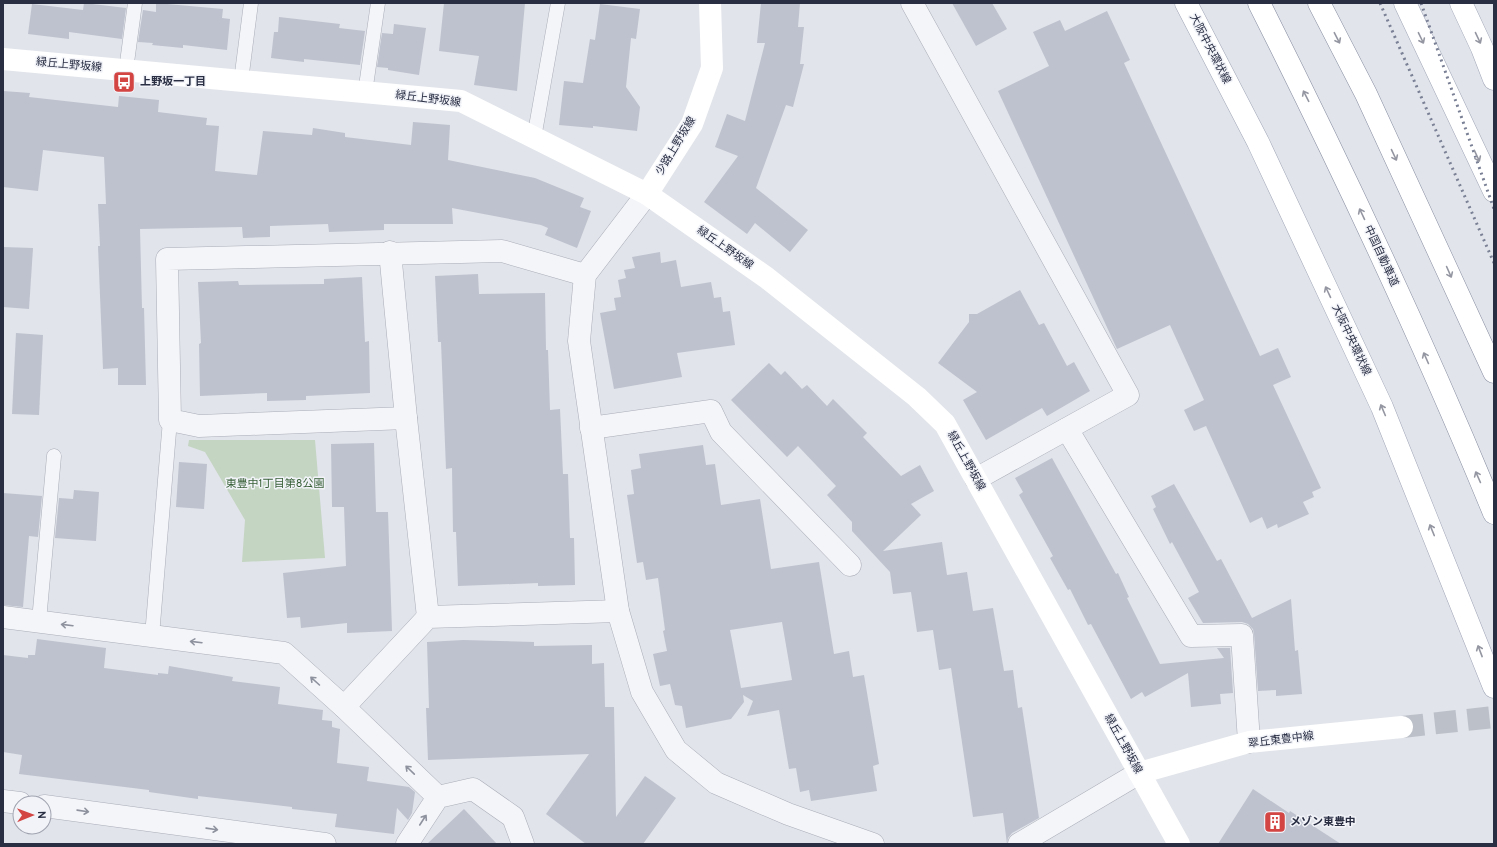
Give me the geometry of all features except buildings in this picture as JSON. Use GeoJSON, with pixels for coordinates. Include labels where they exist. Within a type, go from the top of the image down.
{"type":"FeatureCollection","features":[{"type":"Feature","properties":{"kind":"main road","name":"少路上野坂線"},"geometry":{"type":"LineString","coordinates":[[647,194],[692,124],[712,68],[710,3]]}},
{"type":"Feature","properties":{"kind":"main road","name":"大阪中央環状線"},"geometry":{"type":"LineString","coordinates":[[1186,3],[1258,142],[1382,407],[1494,688]]}},
{"type":"Feature","properties":{"kind":"main road","name":"中国自動車道"},"geometry":{"type":"LineString","coordinates":[[1259,3],[1312,107],[1388,270],[1494,513]]}},
{"type":"Feature","properties":{"kind":"main road"},"geometry":{"type":"LineString","coordinates":[[1319,3],[1366,94],[1494,372]]}},
{"type":"Feature","properties":{"kind":"main road"},"geometry":{"type":"LineString","coordinates":[[1404,3],[1494,191]]}},
{"type":"Feature","properties":{"kind":"main road"},"geometry":{"type":"LineString","coordinates":[[1461,3],[1482,48],[1494,79]]}},
{"type":"Feature","properties":{"kind":"main road","name":"緑丘上野坂線"},"geometry":{"type":"LineString","coordinates":[[3,59],[461,101],[647,194],[767,278],[917,396],[945,424],[1179,844]]}},
{"type":"Feature","properties":{"kind":"main road","name":"翠丘東豊中線"},"geometry":{"type":"LineString","coordinates":[[1139,774],[1249,742],[1402,727]]}},
{"type":"Feature","properties":{"kind":"street"},"geometry":{"type":"LineString","coordinates":[[912,3],[1128,394],[976,480]]}},
{"type":"Feature","properties":{"kind":"street"},"geometry":{"type":"LineString","coordinates":[[647,194],[585,275],[579,341],[618,611],[642,692],[676,750],[716,783],[788,814],[872,844]]}},
{"type":"Feature","properties":{"kind":"street"},"geometry":{"type":"LineString","coordinates":[[406,418],[200,426],[170,420],[167,259],[390,252],[502,251],[585,275]]}},
{"type":"Feature","properties":{"kind":"street"},"geometry":{"type":"LineString","coordinates":[[390,252],[406,418],[428,617]]}},
{"type":"Feature","properties":{"kind":"street"},"geometry":{"type":"LineString","coordinates":[[591,428],[711,411],[722,432],[850,565]]}},
{"type":"Feature","properties":{"kind":"street"},"geometry":{"type":"LineString","coordinates":[[1067,429],[1191,636],[1242,635],[1249,742]]}},
{"type":"Feature","properties":{"kind":"street"},"geometry":{"type":"LineString","coordinates":[[344,707],[428,617],[618,611]]}},
{"type":"Feature","properties":{"kind":"street"},"geometry":{"type":"LineString","coordinates":[[3,617],[284,653],[344,707],[438,797]]}},
{"type":"Feature","properties":{"kind":"street"},"geometry":{"type":"LineString","coordinates":[[1019,844],[1139,774]]}},
{"type":"Feature","properties":{"kind":"street"},"geometry":{"type":"LineString","coordinates":[[407,844],[438,797],[473,789],[512,817],[523,844]]}},
{"type":"Feature","properties":{"kind":"street"},"geometry":{"type":"LineString","coordinates":[[52,807],[325,844]]}},
{"type":"Feature","properties":{"kind":"lane"},"geometry":{"type":"LineString","coordinates":[[126,70],[135,3]]}},
{"type":"Feature","properties":{"kind":"lane"},"geometry":{"type":"LineString","coordinates":[[241,81],[251,3]]}},
{"type":"Feature","properties":{"kind":"lane"},"geometry":{"type":"LineString","coordinates":[[365,93],[378,3]]}},
{"type":"Feature","properties":{"kind":"lane"},"geometry":{"type":"LineString","coordinates":[[534,138],[558,3]]}},
{"type":"Feature","properties":{"kind":"lane"},"geometry":{"type":"LineString","coordinates":[[152,636],[170,420]]}},
{"type":"Feature","properties":{"kind":"lane"},"geometry":{"type":"LineString","coordinates":[[39,622],[54,456]]}},
{"type":"Feature","properties":{"kind":"green space","name":"東豊中1丁目第8公園"},"geometry":{"type":"Polygon","coordinates":[[[189,440],[315,440],[325,558],[242,562],[245,520],[205,452],[188,446],[189,440]]]}},
{"type":"Feature","properties":{"kind":"tunnel"},"geometry":{"type":"LineString","coordinates":[[1402,727],[1494,717]]}},
{"type":"Feature","properties":{"kind":"railway"},"geometry":{"type":"LineString","coordinates":[[1380,3],[1494,263]]}},
{"type":"Feature","properties":{"kind":"railway"},"geometry":{"type":"LineString","coordinates":[[1421,3],[1494,209]]}},
{"type":"Feature","properties":{"kind":"place","name":"上野坂一丁目"},"geometry":{"type":"Point","coordinates":[124,82]}},
{"type":"Feature","properties":{"kind":"place","name":"メゾン東豊中"},"geometry":{"type":"Point","coordinates":[1275,822]}}]}
